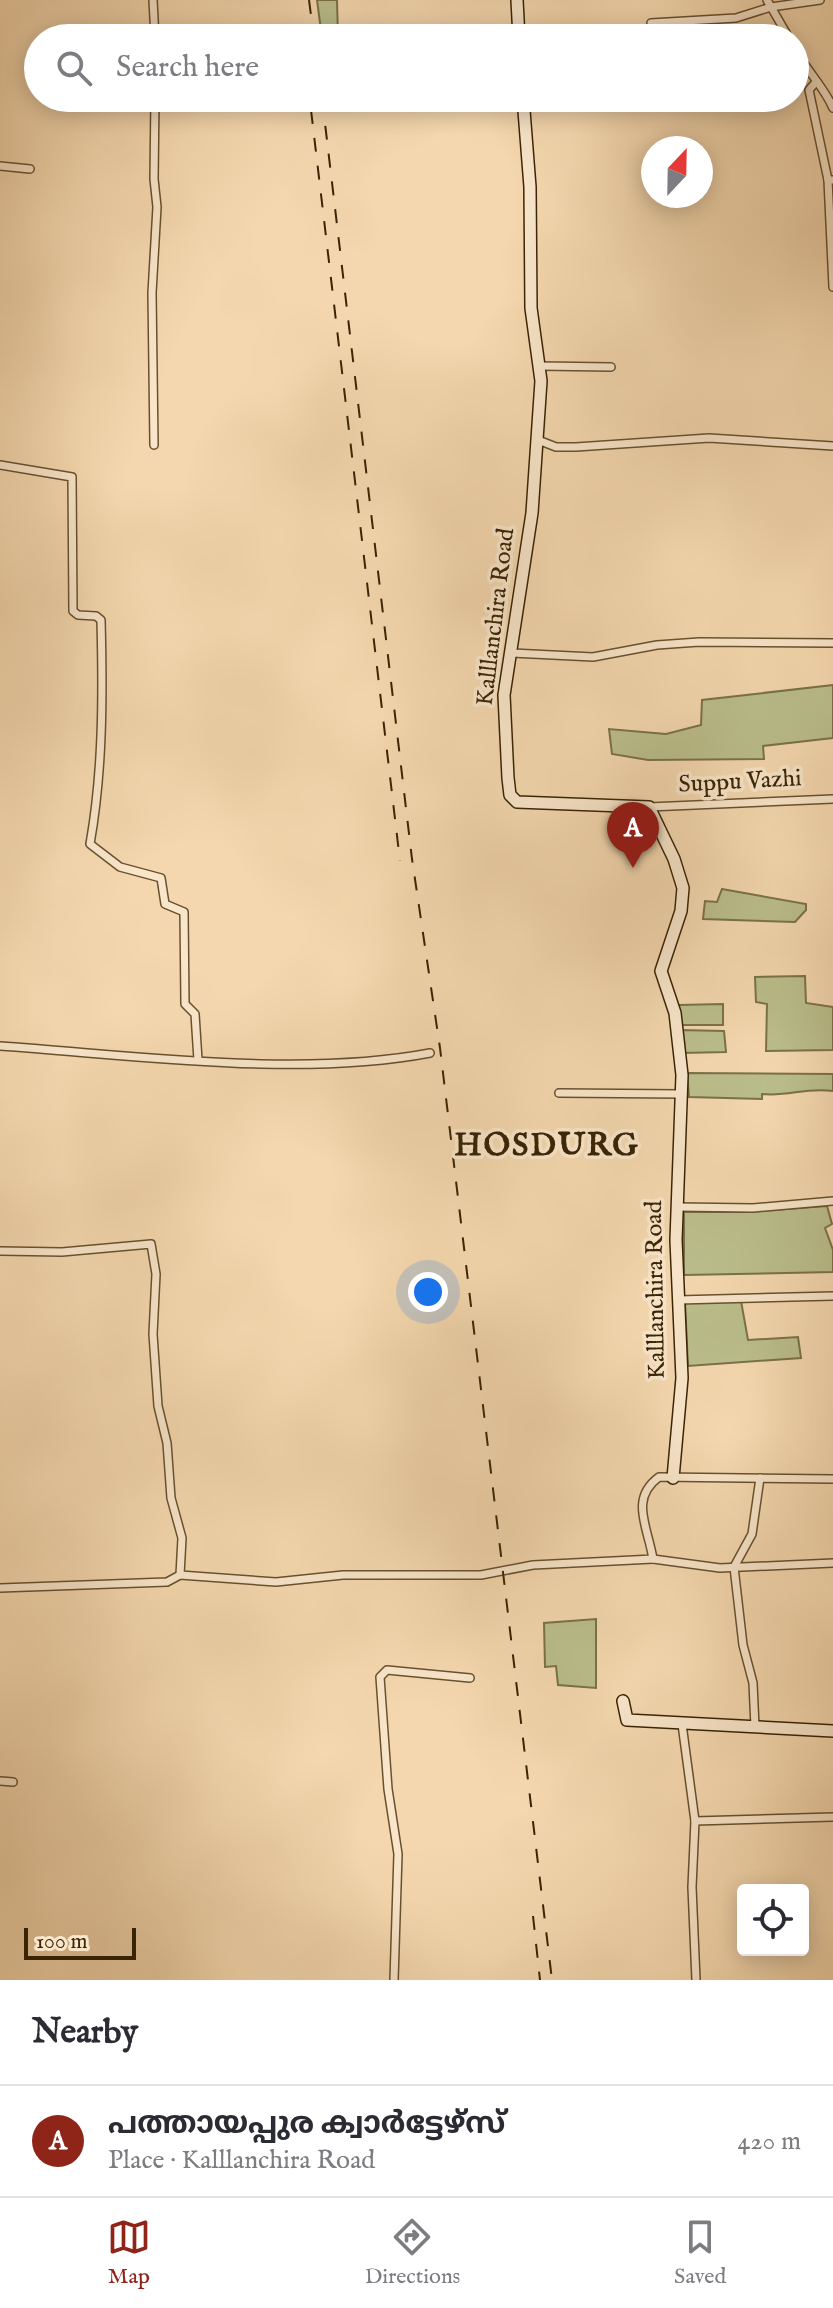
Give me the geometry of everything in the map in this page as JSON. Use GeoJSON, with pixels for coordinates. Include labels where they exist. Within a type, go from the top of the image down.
{"type":"FeatureCollection","features":[{"type":"Feature","properties":{"kind":"street"},"geometry":{"type":"LineString","coordinates":[[153,0],[154,24]]}},
{"type":"Feature","properties":{"kind":"street"},"geometry":{"type":"LineString","coordinates":[[517,0],[518,24]]}},
{"type":"Feature","properties":{"kind":"street"},"geometry":{"type":"LineString","coordinates":[[651,23],[736,18],[769,4],[820,0]]}},
{"type":"Feature","properties":{"kind":"street"},"geometry":{"type":"LineString","coordinates":[[769,4],[781,24]]}},
{"type":"Feature","properties":{"kind":"street"},"geometry":{"type":"LineString","coordinates":[[809,73],[815,83],[824,88],[833,108]]}},
{"type":"Feature","properties":{"kind":"street"},"geometry":{"type":"LineString","coordinates":[[815,83],[809,90],[831,180],[833,287]]}},
{"type":"Feature","properties":{"kind":"street"},"geometry":{"type":"LineString","coordinates":[[154,445],[152,293],[157,207],[155,112]]}},
{"type":"Feature","properties":{"kind":"street","name":"Kalllanchira Road"},"geometry":{"type":"LineString","coordinates":[[524,112],[530,187],[531,308],[539,366],[538,440],[532,513],[504,695],[510,795],[517,802],[527,804],[557,802],[649,807],[674,859],[683,888],[681,911],[661,971],[675,1013],[681,1094],[677,1207],[682,1378],[673,1478]]}},
{"type":"Feature","properties":{"kind":"street"},"geometry":{"type":"LineString","coordinates":[[0,166],[30,169]]}},
{"type":"Feature","properties":{"kind":"street"},"geometry":{"type":"LineString","coordinates":[[539,366],[611,367]]}},
{"type":"Feature","properties":{"kind":"street"},"geometry":{"type":"LineString","coordinates":[[538,440],[556,447],[709,438],[833,446]]}},
{"type":"Feature","properties":{"kind":"street"},"geometry":{"type":"LineString","coordinates":[[0,465],[72,477],[73,611],[101,620],[103,689],[97,801],[90,844],[120,867],[161,878],[165,904],[184,912],[185,1004],[195,1014],[198,1060]]}},
{"type":"Feature","properties":{"kind":"street"},"geometry":{"type":"LineString","coordinates":[[512,653],[593,657],[685,643],[833,643]]}},
{"type":"Feature","properties":{"kind":"street","name":"Suppu Vazhi"},"geometry":{"type":"LineString","coordinates":[[649,807],[833,799]]}},
{"type":"Feature","properties":{"kind":"street"},"geometry":{"type":"LineString","coordinates":[[0,1046],[198,1060],[350,1061],[430,1053]]}},
{"type":"Feature","properties":{"kind":"street"},"geometry":{"type":"LineString","coordinates":[[559,1093],[681,1094]]}},
{"type":"Feature","properties":{"kind":"street"},"geometry":{"type":"LineString","coordinates":[[677,1207],[753,1208],[833,1201]]}},
{"type":"Feature","properties":{"kind":"street"},"geometry":{"type":"LineString","coordinates":[[0,1251],[62,1252],[151,1244],[156,1274],[153,1334],[158,1406],[167,1443],[166,1470],[171,1498],[182,1538],[180,1575]]}},
{"type":"Feature","properties":{"kind":"street"},"geometry":{"type":"LineString","coordinates":[[678,1300],[833,1296]]}},
{"type":"Feature","properties":{"kind":"street"},"geometry":{"type":"LineString","coordinates":[[653,1559],[640,1501],[647,1486],[659,1477],[833,1479]]}},
{"type":"Feature","properties":{"kind":"street"},"geometry":{"type":"LineString","coordinates":[[755,1727],[753,1683],[743,1645],[734,1567],[752,1534],[760,1478]]}},
{"type":"Feature","properties":{"kind":"street"},"geometry":{"type":"LineString","coordinates":[[0,1588],[167,1582],[180,1575],[276,1582],[391,1574],[481,1575],[533,1565],[653,1559],[696,1566],[734,1567],[833,1563]]}},
{"type":"Feature","properties":{"kind":"street"},"geometry":{"type":"LineString","coordinates":[[394,1980],[398,1854],[388,1789],[380,1677],[382,1671],[387,1670],[470,1678]]}},
{"type":"Feature","properties":{"kind":"street"},"geometry":{"type":"LineString","coordinates":[[623,1701],[627,1720],[833,1731]]}},
{"type":"Feature","properties":{"kind":"street"},"geometry":{"type":"LineString","coordinates":[[682,1724],[695,1821],[692,1887],[696,1980]]}},
{"type":"Feature","properties":{"kind":"street"},"geometry":{"type":"LineString","coordinates":[[0,1781],[13,1782]]}},
{"type":"Feature","properties":{"kind":"street"},"geometry":{"type":"LineString","coordinates":[[695,1821],[833,1817]]}},
{"type":"Feature","properties":{"kind":"green space"},"geometry":{"type":"Polygon","coordinates":[[[317,0],[337,0],[338,24],[320,24],[317,0]]]}},
{"type":"Feature","properties":{"kind":"green space"},"geometry":{"type":"Polygon","coordinates":[[[833,685],[833,738],[763,746],[764,759],[648,760],[612,754],[609,729],[666,734],[701,725],[702,700],[833,685]]]}},
{"type":"Feature","properties":{"kind":"green space"},"geometry":{"type":"Polygon","coordinates":[[[722,889],[806,904],[806,910],[795,922],[703,919],[705,901],[717,902],[722,889]]]}},
{"type":"Feature","properties":{"kind":"green space"},"geometry":{"type":"Polygon","coordinates":[[[805,976],[806,1003],[833,1007],[833,1050],[766,1051],[767,1004],[756,1002],[755,977],[805,976]]]}},
{"type":"Feature","properties":{"kind":"green space"},"geometry":{"type":"Polygon","coordinates":[[[723,1004],[723,1025],[680,1025],[679,1005],[723,1004]]]}},
{"type":"Feature","properties":{"kind":"green space"},"geometry":{"type":"Polygon","coordinates":[[[680,1030],[724,1031],[726,1052],[682,1053],[680,1030]]]}},
{"type":"Feature","properties":{"kind":"green space"},"geometry":{"type":"Polygon","coordinates":[[[687,1073],[833,1074],[833,1091],[762,1094],[762,1099],[689,1097],[687,1073]]]}},
{"type":"Feature","properties":{"kind":"green space"},"geometry":{"type":"Polygon","coordinates":[[[827,1206],[832,1224],[825,1228],[833,1250],[833,1272],[684,1275],[684,1212],[744,1212],[827,1206]]]}},
{"type":"Feature","properties":{"kind":"green space"},"geometry":{"type":"Polygon","coordinates":[[[741,1301],[748,1340],[798,1337],[801,1358],[688,1366],[685,1302],[741,1301]]]}},
{"type":"Feature","properties":{"kind":"green space"},"geometry":{"type":"Polygon","coordinates":[[[596,1619],[596,1688],[558,1685],[556,1666],[545,1667],[544,1623],[596,1619]]]}},
{"type":"Feature","properties":{"kind":"railway"},"geometry":{"type":"LineString","coordinates":[[309,0],[312,24]]}},
{"type":"Feature","properties":{"kind":"railway"},"geometry":{"type":"LineString","coordinates":[[311,112],[400,861]]}},
{"type":"Feature","properties":{"kind":"railway"},"geometry":{"type":"LineString","coordinates":[[324,112],[412,859],[440,1048],[552,1980]]}},
{"type":"Feature","properties":{"kind":"railway"},"geometry":{"type":"LineString","coordinates":[[533,1916],[540,1980]]}},
{"type":"Feature","properties":{"kind":"place","name":"പത്തായപ്പുര ക്വാർട്ടേഴ്സ്"},"geometry":{"type":"Point","coordinates":[633,868]}},
{"type":"Feature","properties":{"kind":"district","name":"HOSDURG"},"geometry":{"type":"Point","coordinates":[547,1146]}}]}
